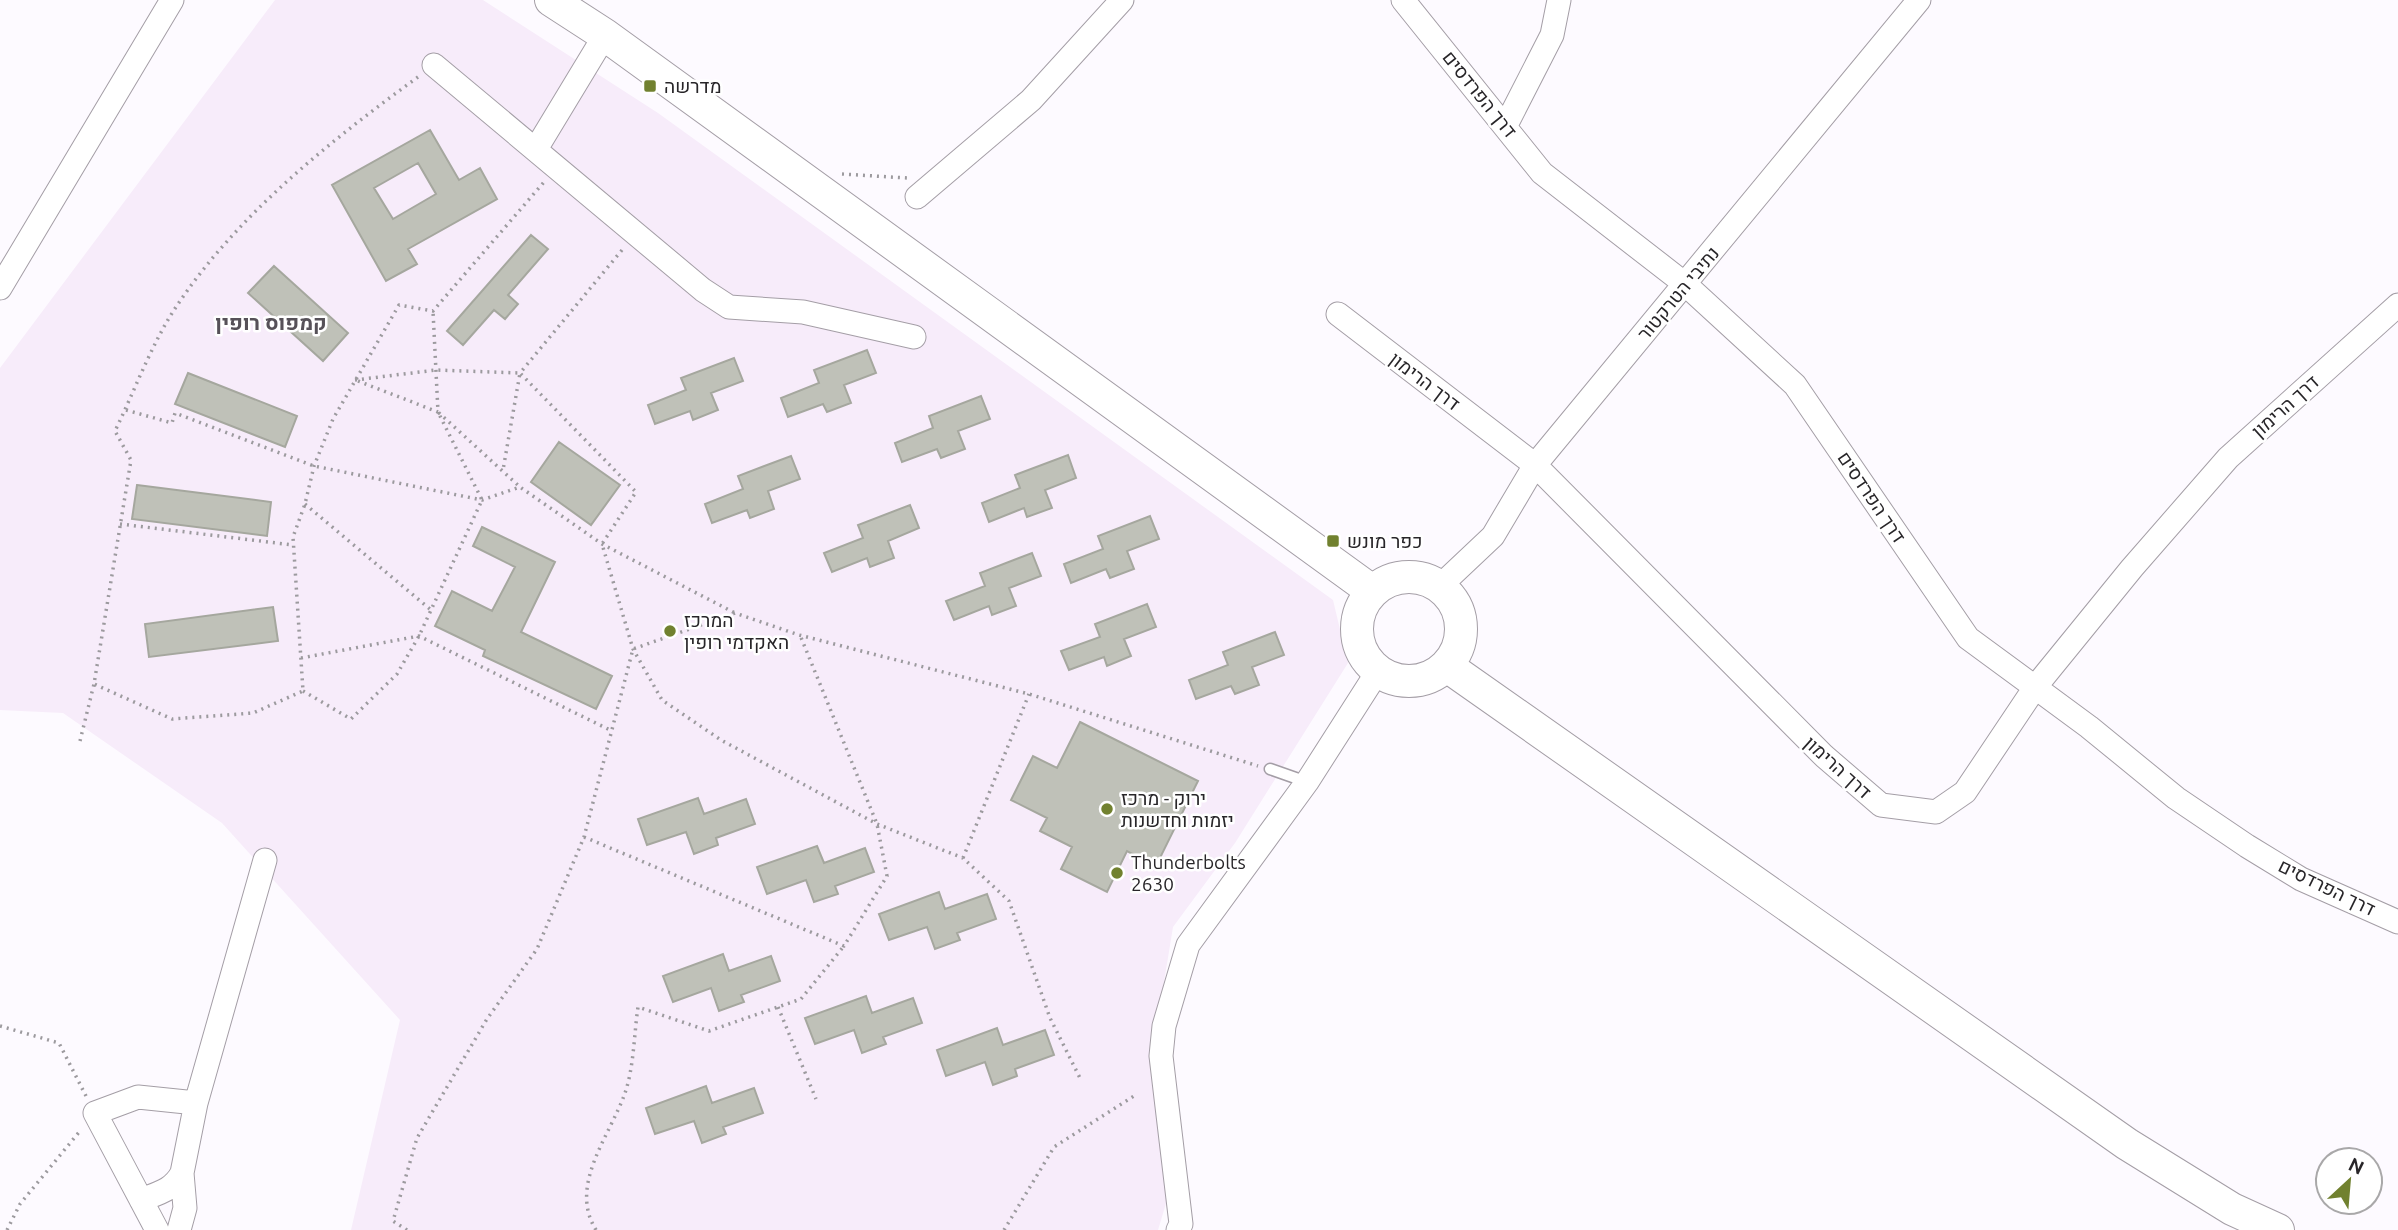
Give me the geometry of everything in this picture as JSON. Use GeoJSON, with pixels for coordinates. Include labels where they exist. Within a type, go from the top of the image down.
{"type":"FeatureCollection","features":[{"type":"Feature","properties":{"kind":"main road"},"geometry":{"type":"LineString","coordinates":[[551,0],[605,35],[1372,591]]}},
{"type":"Feature","properties":{"kind":"main road"},"geometry":{"type":"LineString","coordinates":[[1398,577],[1427,579],[1440,586],[1451,596],[1462,624],[1456,654],[1447,666],[1420,680],[1391,678],[1377,671],[1365,657],[1358,641],[1357,623],[1362,606],[1372,591],[1398,577]]}},
{"type":"Feature","properties":{"kind":"main road"},"geometry":{"type":"LineString","coordinates":[[1447,666],[2127,1144],[2232,1209],[2278,1230]]}},
{"type":"Feature","properties":{"kind":"street"},"geometry":{"type":"LineString","coordinates":[[0,288],[172,0]]}},
{"type":"Feature","properties":{"kind":"street"},"geometry":{"type":"LineString","coordinates":[[918,197],[1031,100],[1122,0]]}},
{"type":"Feature","properties":{"kind":"street","name":"דרך הפרדסים"},"geometry":{"type":"LineString","coordinates":[[1404,0],[1542,173],[1685,284],[1795,385],[1968,638],[2036,687],[2176,798],[2247,846],[2301,879],[2398,922]]}},
{"type":"Feature","properties":{"kind":"street"},"geometry":{"type":"LineString","coordinates":[[1506,125],[1552,35],[1559,0]]}},
{"type":"Feature","properties":{"kind":"street","name":"נתיבי הטרקטור"},"geometry":{"type":"LineString","coordinates":[[1440,586],[1493,536],[1535,465],[1919,0]]}},
{"type":"Feature","properties":{"kind":"street"},"geometry":{"type":"LineString","coordinates":[[536,149],[605,35]]}},
{"type":"Feature","properties":{"kind":"street"},"geometry":{"type":"LineString","coordinates":[[434,65],[703,290],[729,307],[803,312],[914,337]]}},
{"type":"Feature","properties":{"kind":"street","name":"דרך הרימון"},"geometry":{"type":"LineString","coordinates":[[1338,314],[1535,465],[1824,756],[1881,805],[1936,812],[1965,792],[2036,687],[2132,568],[2228,458],[2398,305]]}},
{"type":"Feature","properties":{"kind":"street"},"geometry":{"type":"LineString","coordinates":[[1178,1230],[1181,1224],[1161,1056],[1164,1026],[1188,945],[1307,782],[1377,671]]}},
{"type":"Feature","properties":{"kind":"street"},"geometry":{"type":"LineString","coordinates":[[179,1230],[185,1208],[182,1172],[195,1103],[265,860]]}},
{"type":"Feature","properties":{"kind":"street"},"geometry":{"type":"LineString","coordinates":[[157,1230],[95,1112],[138,1097],[195,1103]]}},
{"type":"Feature","properties":{"kind":"street"},"geometry":{"type":"LineString","coordinates":[[141,1200],[172,1188],[182,1172]]}},
{"type":"Feature","properties":{"kind":"lane"},"geometry":{"type":"LineString","coordinates":[[1270,769],[1307,782]]}},
{"type":"Feature","properties":{"kind":"path"},"geometry":{"type":"LineString","coordinates":[[80,741],[94,684],[131,460],[115,431],[174,309],[229,237],[361,118],[434,65]]}},
{"type":"Feature","properties":{"kind":"path"},"geometry":{"type":"LineString","coordinates":[[482,500],[438,412],[433,311],[557,167]]}},
{"type":"Feature","properties":{"kind":"path"},"geometry":{"type":"LineString","coordinates":[[503,471],[520,373],[635,233]]}},
{"type":"Feature","properties":{"kind":"path"},"geometry":{"type":"LineString","coordinates":[[303,691],[293,537],[305,504],[314,466],[333,419],[399,305],[433,311]]}},
{"type":"Feature","properties":{"kind":"path"},"geometry":{"type":"LineString","coordinates":[[355,380],[436,370],[520,373],[636,492],[602,544],[633,649],[662,700],[721,740],[877,824],[963,858],[1009,901],[1050,1017],[1081,1080]]}},
{"type":"Feature","properties":{"kind":"path"},"geometry":{"type":"LineString","coordinates":[[355,380],[438,412],[520,487],[602,544],[735,613],[799,635],[1029,694],[1270,769]]}},
{"type":"Feature","properties":{"kind":"path"},"geometry":{"type":"LineString","coordinates":[[126,410],[172,423],[175,413],[314,466],[482,500],[520,487]]}},
{"type":"Feature","properties":{"kind":"path"},"geometry":{"type":"LineString","coordinates":[[303,691],[351,719],[397,674],[419,636],[482,500]]}},
{"type":"Feature","properties":{"kind":"path"},"geometry":{"type":"LineString","coordinates":[[305,504],[431,610]]}},
{"type":"Feature","properties":{"kind":"path"},"geometry":{"type":"LineString","coordinates":[[120,524],[293,545]]}},
{"type":"Feature","properties":{"kind":"path"},"geometry":{"type":"LineString","coordinates":[[633,649],[735,613]]}},
{"type":"Feature","properties":{"kind":"path"},"geometry":{"type":"LineString","coordinates":[[596,1230],[588,1216],[587,1178],[625,1091],[638,1007],[709,1031],[801,999],[844,946],[887,876],[877,824],[799,635]]}},
{"type":"Feature","properties":{"kind":"path"},"geometry":{"type":"LineString","coordinates":[[301,658],[419,636],[610,730]]}},
{"type":"Feature","properties":{"kind":"path"},"geometry":{"type":"LineString","coordinates":[[407,1230],[393,1221],[418,1138],[487,1019],[537,949],[584,837],[633,649]]}},
{"type":"Feature","properties":{"kind":"path"},"geometry":{"type":"LineString","coordinates":[[94,684],[172,719],[253,713],[303,691]]}},
{"type":"Feature","properties":{"kind":"path"},"geometry":{"type":"LineString","coordinates":[[963,858],[1029,694]]}},
{"type":"Feature","properties":{"kind":"path"},"geometry":{"type":"LineString","coordinates":[[584,837],[844,946]]}},
{"type":"Feature","properties":{"kind":"path"},"geometry":{"type":"LineString","coordinates":[[778,1007],[816,1099]]}},
{"type":"Feature","properties":{"kind":"path"},"geometry":{"type":"LineString","coordinates":[[0,1026],[59,1043],[95,1112],[20,1204],[7,1230]]}},
{"type":"Feature","properties":{"kind":"path"},"geometry":{"type":"LineString","coordinates":[[1004,1230],[1054,1147],[1136,1094]]}},
{"type":"Feature","properties":{"kind":"shaded area","name":"המרכז האקדמי רופין"},"geometry":{"type":"Polygon","coordinates":[[[275,0],[483,0],[658,113],[1333,600],[1348,663],[1235,843],[1173,927],[1152,1055],[1167,1200],[1158,1230],[351,1230],[400,1020],[222,823],[63,713],[0,710],[0,368],[275,0]]]}},
{"type":"Feature","properties":{"kind":"building"},"geometry":{"type":"Polygon","coordinates":[[[430,130],[459,180],[480,168],[497,199],[408,249],[417,264],[386,281],[332,185],[430,130]],[[418,163],[374,188],[393,219],[436,194],[418,163]]]}},
{"type":"Feature","properties":{"kind":"building"},"geometry":{"type":"Polygon","coordinates":[[[531,235],[548,249],[508,295],[518,304],[505,319],[494,310],[463,345],[447,331],[531,235]]]}},
{"type":"Feature","properties":{"kind":"building"},"geometry":{"type":"Polygon","coordinates":[[[274,266],[348,333],[323,361],[248,293],[274,266]]]}},
{"type":"Feature","properties":{"kind":"building"},"geometry":{"type":"Polygon","coordinates":[[[867,350],[876,373],[844,385],[851,403],[827,412],[823,404],[788,417],[781,398],[819,383],[814,370],[867,350]]]}},
{"type":"Feature","properties":{"kind":"building"},"geometry":{"type":"Polygon","coordinates":[[[734,358],[743,381],[711,393],[718,410],[693,420],[690,411],[655,424],[648,405],[686,390],[681,378],[734,358]]]}},
{"type":"Feature","properties":{"kind":"building"},"geometry":{"type":"Polygon","coordinates":[[[188,373],[297,416],[285,447],[175,404],[188,373]]]}},
{"type":"Feature","properties":{"kind":"building"},"geometry":{"type":"Polygon","coordinates":[[[981,396],[990,419],[958,431],[965,449],[941,458],[937,449],[902,462],[895,443],[933,428],[929,416],[981,396]]]}},
{"type":"Feature","properties":{"kind":"building"},"geometry":{"type":"Polygon","coordinates":[[[559,442],[620,485],[591,525],[531,482],[559,442]]]}},
{"type":"Feature","properties":{"kind":"building"},"geometry":{"type":"Polygon","coordinates":[[[1068,455],[1076,478],[1045,490],[1052,508],[1027,517],[1024,508],[989,522],[982,503],[1020,488],[1015,475],[1068,455]]]}},
{"type":"Feature","properties":{"kind":"building"},"geometry":{"type":"Polygon","coordinates":[[[791,456],[800,479],[768,491],[774,509],[750,518],[747,510],[712,523],[705,504],[743,489],[738,476],[791,456]]]}},
{"type":"Feature","properties":{"kind":"building"},"geometry":{"type":"Polygon","coordinates":[[[137,485],[271,502],[267,536],[132,519],[137,485]]]}},
{"type":"Feature","properties":{"kind":"building"},"geometry":{"type":"Polygon","coordinates":[[[910,505],[919,528],[888,541],[894,558],[870,567],[867,558],[832,572],[824,553],[863,538],[858,525],[910,505]]]}},
{"type":"Feature","properties":{"kind":"building"},"geometry":{"type":"Polygon","coordinates":[[[1150,516],[1159,539],[1127,551],[1134,569],[1110,578],[1106,569],[1071,583],[1064,564],[1103,549],[1098,536],[1150,516]]]}},
{"type":"Feature","properties":{"kind":"building"},"geometry":{"type":"Polygon","coordinates":[[[482,527],[555,562],[521,632],[612,676],[596,709],[483,656],[485,650],[435,626],[452,591],[492,611],[515,567],[473,546],[482,527]]]}},
{"type":"Feature","properties":{"kind":"building"},"geometry":{"type":"Polygon","coordinates":[[[1032,553],[1041,576],[1009,588],[1016,606],[992,615],[989,606],[954,620],[946,601],[985,586],[980,573],[1032,553]]]}},
{"type":"Feature","properties":{"kind":"building"},"geometry":{"type":"Polygon","coordinates":[[[1147,604],[1156,627],[1124,639],[1131,656],[1107,666],[1104,657],[1069,670],[1061,651],[1100,637],[1095,624],[1147,604]]]}},
{"type":"Feature","properties":{"kind":"building"},"geometry":{"type":"Polygon","coordinates":[[[273,607],[278,641],[149,657],[145,624],[273,607]]]}},
{"type":"Feature","properties":{"kind":"building"},"geometry":{"type":"Polygon","coordinates":[[[1275,632],[1284,655],[1252,667],[1259,685],[1235,694],[1231,686],[1196,699],[1189,680],[1228,665],[1223,652],[1275,632]]]}},
{"type":"Feature","properties":{"kind":"building","name":"ירוק - מרכז יזמות וחדשנות"},"geometry":{"type":"Polygon","coordinates":[[[1080,722],[1198,781],[1156,866],[1127,851],[1107,892],[1061,869],[1072,847],[1040,831],[1047,818],[1011,800],[1033,756],[1057,768],[1080,722]]]}},
{"type":"Feature","properties":{"kind":"building"},"geometry":{"type":"Polygon","coordinates":[[[698,798],[704,814],[746,799],[755,824],[716,838],[718,845],[694,854],[686,832],[647,845],[638,819],[698,798]]]}},
{"type":"Feature","properties":{"kind":"building"},"geometry":{"type":"Polygon","coordinates":[[[817,846],[824,863],[865,848],[874,872],[835,886],[838,894],[814,902],[806,880],[767,894],[757,867],[817,846]]]}},
{"type":"Feature","properties":{"kind":"building"},"geometry":{"type":"Polygon","coordinates":[[[939,892],[945,909],[987,894],[996,919],[957,933],[960,940],[935,949],[927,927],[889,940],[879,914],[939,892]]]}},
{"type":"Feature","properties":{"kind":"building"},"geometry":{"type":"Polygon","coordinates":[[[723,954],[729,971],[771,956],[780,981],[741,995],[744,1002],[719,1011],[711,988],[673,1002],[663,976],[723,954]]]}},
{"type":"Feature","properties":{"kind":"building"},"geometry":{"type":"Polygon","coordinates":[[[866,996],[872,1013],[913,998],[922,1023],[883,1037],[886,1044],[862,1053],[854,1030],[815,1044],[805,1018],[866,996]]]}},
{"type":"Feature","properties":{"kind":"building"},"geometry":{"type":"Polygon","coordinates":[[[997,1028],[1003,1045],[1045,1030],[1054,1055],[1015,1069],[1017,1076],[993,1085],[985,1062],[946,1076],[937,1050],[997,1028]]]}},
{"type":"Feature","properties":{"kind":"building"},"geometry":{"type":"Polygon","coordinates":[[[706,1086],[712,1103],[754,1088],[763,1113],[723,1127],[726,1134],[702,1143],[694,1121],[655,1134],[646,1108],[706,1086]]]}},
{"type":"Feature","properties":{"kind":"place","name":"מדרשה"},"geometry":{"type":"Point","coordinates":[650,86]}},
{"type":"Feature","properties":{"kind":"place","name":"כפר מונש"},"geometry":{"type":"Point","coordinates":[1333,541]}},
{"type":"Feature","properties":{"kind":"place","name":"המרכז האקדמי רופין"},"geometry":{"type":"Point","coordinates":[670,631]}},
{"type":"Feature","properties":{"kind":"place","name":"ירוק - מרכז יזמות וחדשנות"},"geometry":{"type":"Point","coordinates":[1107,809]}},
{"type":"Feature","properties":{"kind":"place","name":"Thunderbolts 2630"},"geometry":{"type":"Point","coordinates":[1117,873]}},
{"type":"Feature","properties":{"kind":"district","name":"קמפוס רופין"},"geometry":{"type":"Point","coordinates":[271,322]}}]}
